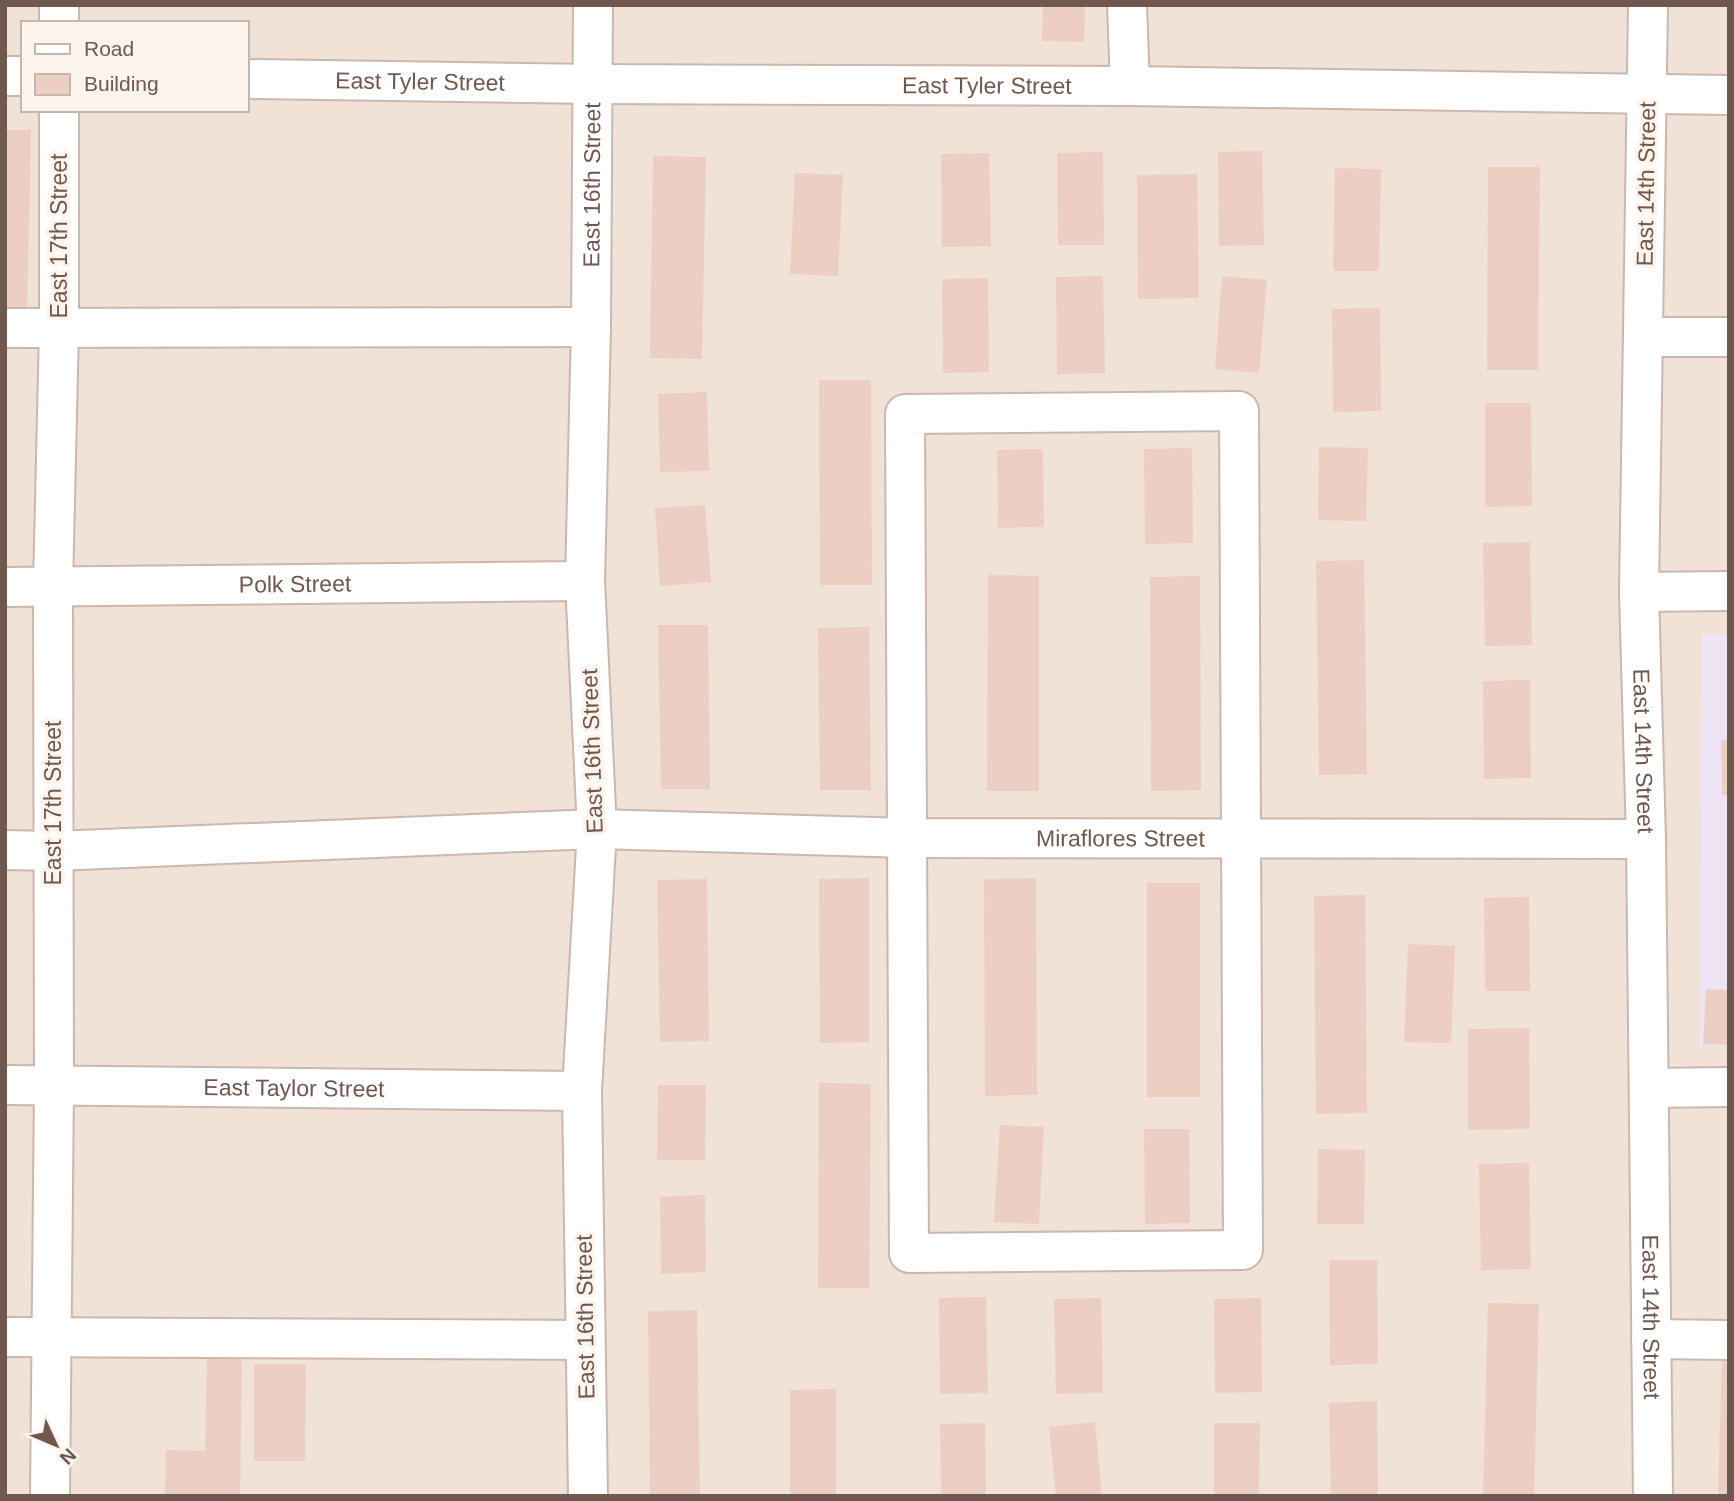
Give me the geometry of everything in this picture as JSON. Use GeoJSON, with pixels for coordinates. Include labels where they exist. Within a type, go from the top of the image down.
{"type":"FeatureCollection","features":[{"type":"Feature","properties":{"kind":"street","name":"East 16th Street"},"geometry":{"type":"LineString","coordinates":[[588,1496],[582,1091],[597,829],[585,581],[592,327],[593,5]]}},
{"type":"Feature","properties":{"kind":"street"},"geometry":{"type":"LineString","coordinates":[[1128,5],[1130,86]]}},
{"type":"Feature","properties":{"kind":"street","name":"East 14th Street"},"geometry":{"type":"LineString","coordinates":[[1648,5],[1639,592],[1646,839],[1653,1496]]}},
{"type":"Feature","properties":{"kind":"street","name":"East Tyler Street"},"geometry":{"type":"LineString","coordinates":[[248,79],[594,84],[1130,86],[1729,95]]}},
{"type":"Feature","properties":{"kind":"street","name":"East 17th Street"},"geometry":{"type":"LineString","coordinates":[[50,1496],[54,1086],[53,587],[59,328],[59,112]]}},
{"type":"Feature","properties":{"kind":"street"},"geometry":{"type":"LineString","coordinates":[[5,327],[592,327]]}},
{"type":"Feature","properties":{"kind":"street"},"geometry":{"type":"LineString","coordinates":[[1643,337],[1729,337]]}},
{"type":"Feature","properties":{"kind":"street"},"geometry":{"type":"LineString","coordinates":[[1239,411],[1241,837],[1243,1250],[909,1253],[905,414],[1239,411]]}},
{"type":"Feature","properties":{"kind":"street","name":"Polk Street"},"geometry":{"type":"LineString","coordinates":[[5,587],[585,581]]}},
{"type":"Feature","properties":{"kind":"street"},"geometry":{"type":"LineString","coordinates":[[1639,592],[1729,591]]}},
{"type":"Feature","properties":{"kind":"street","name":"Miraflores Street"},"geometry":{"type":"LineString","coordinates":[[5,849],[54,851],[597,829],[907,838],[1646,839]]}},
{"type":"Feature","properties":{"kind":"street","name":"East Taylor Street"},"geometry":{"type":"LineString","coordinates":[[5,1085],[582,1091]]}},
{"type":"Feature","properties":{"kind":"street"},"geometry":{"type":"LineString","coordinates":[[1649,1088],[1729,1087]]}},
{"type":"Feature","properties":{"kind":"street"},"geometry":{"type":"LineString","coordinates":[[5,1337],[585,1340]]}},
{"type":"Feature","properties":{"kind":"street"},"geometry":{"type":"LineString","coordinates":[[1651,1339],[1729,1340]]}},
{"type":"Feature","properties":{"kind":"shaded area"},"geometry":{"type":"Polygon","coordinates":[[[5,5],[1729,5],[1729,1496],[5,1496],[5,5]]]}},
{"type":"Feature","properties":{"kind":"shaded area"},"geometry":{"type":"Polygon","coordinates":[[[1702,635],[1729,635],[1729,1046],[1700,1046],[1702,635]]]}},
{"type":"Feature","properties":{"kind":"building"},"geometry":{"type":"Polygon","coordinates":[[[1043,5],[1085,5],[1084,42],[1042,41],[1043,5]]]}},
{"type":"Feature","properties":{"kind":"building"},"geometry":{"type":"Polygon","coordinates":[[[5,130],[31,130],[27,312],[5,312],[5,130]]]}},
{"type":"Feature","properties":{"kind":"building"},"geometry":{"type":"Polygon","coordinates":[[[1262,151],[1264,245],[1219,246],[1218,152],[1262,151]]]}},
{"type":"Feature","properties":{"kind":"building"},"geometry":{"type":"Polygon","coordinates":[[[1103,152],[1104,245],[1058,245],[1057,153],[1103,152]]]}},
{"type":"Feature","properties":{"kind":"building"},"geometry":{"type":"Polygon","coordinates":[[[989,153],[991,246],[942,247],[941,154],[989,153]]]}},
{"type":"Feature","properties":{"kind":"building"},"geometry":{"type":"Polygon","coordinates":[[[653,156],[706,157],[702,359],[650,358],[653,156]]]}},
{"type":"Feature","properties":{"kind":"building"},"geometry":{"type":"Polygon","coordinates":[[[1488,167],[1540,167],[1538,370],[1487,370],[1488,167]]]}},
{"type":"Feature","properties":{"kind":"building"},"geometry":{"type":"Polygon","coordinates":[[[1335,168],[1381,169],[1379,271],[1333,271],[1335,168]]]}},
{"type":"Feature","properties":{"kind":"building"},"geometry":{"type":"Polygon","coordinates":[[[795,173],[843,175],[838,276],[790,274],[795,173]]]}},
{"type":"Feature","properties":{"kind":"building"},"geometry":{"type":"Polygon","coordinates":[[[1197,174],[1199,298],[1138,299],[1137,175],[1197,174]]]}},
{"type":"Feature","properties":{"kind":"building"},"geometry":{"type":"Polygon","coordinates":[[[1103,276],[1105,373],[1057,374],[1056,277],[1103,276]]]}},
{"type":"Feature","properties":{"kind":"building"},"geometry":{"type":"Polygon","coordinates":[[[1222,276],[1267,280],[1259,373],[1215,369],[1222,276]]]}},
{"type":"Feature","properties":{"kind":"building"},"geometry":{"type":"Polygon","coordinates":[[[988,278],[989,372],[943,373],[942,279],[988,278]]]}},
{"type":"Feature","properties":{"kind":"building"},"geometry":{"type":"Polygon","coordinates":[[[1380,308],[1381,411],[1333,412],[1332,309],[1380,308]]]}},
{"type":"Feature","properties":{"kind":"building"},"geometry":{"type":"Polygon","coordinates":[[[819,380],[871,380],[872,585],[820,585],[819,380]]]}},
{"type":"Feature","properties":{"kind":"building"},"geometry":{"type":"Polygon","coordinates":[[[707,392],[709,471],[660,472],[658,394],[707,392]]]}},
{"type":"Feature","properties":{"kind":"building"},"geometry":{"type":"Polygon","coordinates":[[[1485,403],[1531,403],[1532,506],[1485,507],[1485,403]]]}},
{"type":"Feature","properties":{"kind":"building"},"geometry":{"type":"Polygon","coordinates":[[[1319,447],[1368,448],[1366,521],[1318,520],[1319,447]]]}},
{"type":"Feature","properties":{"kind":"building"},"geometry":{"type":"Polygon","coordinates":[[[1192,448],[1193,543],[1145,544],[1144,449],[1192,448]]]}},
{"type":"Feature","properties":{"kind":"building"},"geometry":{"type":"Polygon","coordinates":[[[1043,449],[1044,527],[998,528],[997,450],[1043,449]]]}},
{"type":"Feature","properties":{"kind":"building"},"geometry":{"type":"Polygon","coordinates":[[[705,505],[711,582],[660,586],[655,508],[705,505]]]}},
{"type":"Feature","properties":{"kind":"building"},"geometry":{"type":"Polygon","coordinates":[[[1530,542],[1532,645],[1485,646],[1483,543],[1530,542]]]}},
{"type":"Feature","properties":{"kind":"building"},"geometry":{"type":"Polygon","coordinates":[[[1364,560],[1367,774],[1319,775],[1316,561],[1364,560]]]}},
{"type":"Feature","properties":{"kind":"building"},"geometry":{"type":"Polygon","coordinates":[[[988,575],[1039,576],[1039,791],[987,791],[988,575]]]}},
{"type":"Feature","properties":{"kind":"building"},"geometry":{"type":"Polygon","coordinates":[[[1200,576],[1201,790],[1151,791],[1150,577],[1200,576]]]}},
{"type":"Feature","properties":{"kind":"building"},"geometry":{"type":"Polygon","coordinates":[[[658,625],[708,625],[710,789],[661,789],[658,625]]]}},
{"type":"Feature","properties":{"kind":"building"},"geometry":{"type":"Polygon","coordinates":[[[869,627],[871,790],[820,790],[818,628],[869,627]]]}},
{"type":"Feature","properties":{"kind":"building"},"geometry":{"type":"Polygon","coordinates":[[[1530,680],[1531,778],[1484,779],[1483,681],[1530,680]]]}},
{"type":"Feature","properties":{"kind":"building"},"geometry":{"type":"Polygon","coordinates":[[[1721,740],[1729,740],[1729,795],[1722,795],[1721,740]]]}},
{"type":"Feature","properties":{"kind":"building"},"geometry":{"type":"Polygon","coordinates":[[[869,878],[869,1042],[820,1043],[819,879],[869,878]]]}},
{"type":"Feature","properties":{"kind":"building"},"geometry":{"type":"Polygon","coordinates":[[[1036,878],[1037,1095],[985,1096],[984,879],[1036,878]]]}},
{"type":"Feature","properties":{"kind":"building"},"geometry":{"type":"Polygon","coordinates":[[[707,879],[709,1041],[660,1042],[657,880],[707,879]]]}},
{"type":"Feature","properties":{"kind":"building"},"geometry":{"type":"Polygon","coordinates":[[[1147,883],[1200,883],[1200,1097],[1147,1097],[1147,883]]]}},
{"type":"Feature","properties":{"kind":"building"},"geometry":{"type":"Polygon","coordinates":[[[1365,895],[1367,1113],[1316,1114],[1314,896],[1365,895]]]}},
{"type":"Feature","properties":{"kind":"building"},"geometry":{"type":"Polygon","coordinates":[[[1529,897],[1530,991],[1485,991],[1484,898],[1529,897]]]}},
{"type":"Feature","properties":{"kind":"building"},"geometry":{"type":"Polygon","coordinates":[[[1408,944],[1455,946],[1451,1043],[1404,1042],[1408,944]]]}},
{"type":"Feature","properties":{"kind":"building"},"geometry":{"type":"Polygon","coordinates":[[[1706,989],[1729,990],[1729,1045],[1703,1044],[1706,989]]]}},
{"type":"Feature","properties":{"kind":"building"},"geometry":{"type":"Polygon","coordinates":[[[1529,1028],[1530,1129],[1468,1130],[1468,1029],[1529,1028]]]}},
{"type":"Feature","properties":{"kind":"building"},"geometry":{"type":"Polygon","coordinates":[[[819,1083],[871,1084],[869,1288],[818,1288],[819,1083]]]}},
{"type":"Feature","properties":{"kind":"building"},"geometry":{"type":"Polygon","coordinates":[[[658,1085],[706,1085],[705,1160],[657,1160],[658,1085]]]}},
{"type":"Feature","properties":{"kind":"building"},"geometry":{"type":"Polygon","coordinates":[[[1000,1125],[1044,1127],[1039,1224],[994,1222],[1000,1125]]]}},
{"type":"Feature","properties":{"kind":"building"},"geometry":{"type":"Polygon","coordinates":[[[1144,1129],[1189,1129],[1190,1223],[1145,1224],[1144,1129]]]}},
{"type":"Feature","properties":{"kind":"building"},"geometry":{"type":"Polygon","coordinates":[[[1318,1149],[1365,1150],[1364,1224],[1317,1224],[1318,1149]]]}},
{"type":"Feature","properties":{"kind":"building"},"geometry":{"type":"Polygon","coordinates":[[[1529,1163],[1531,1269],[1481,1270],[1479,1164],[1529,1163]]]}},
{"type":"Feature","properties":{"kind":"building"},"geometry":{"type":"Polygon","coordinates":[[[705,1195],[706,1272],[661,1274],[660,1197],[705,1195]]]}},
{"type":"Feature","properties":{"kind":"building"},"geometry":{"type":"Polygon","coordinates":[[[1329,1260],[1377,1260],[1378,1364],[1330,1365],[1329,1260]]]}},
{"type":"Feature","properties":{"kind":"building"},"geometry":{"type":"Polygon","coordinates":[[[986,1297],[988,1393],[940,1394],[939,1298],[986,1297]]]}},
{"type":"Feature","properties":{"kind":"building"},"geometry":{"type":"Polygon","coordinates":[[[1101,1298],[1103,1393],[1056,1394],[1054,1299],[1101,1298]]]}},
{"type":"Feature","properties":{"kind":"building"},"geometry":{"type":"Polygon","coordinates":[[[1261,1298],[1262,1392],[1215,1393],[1214,1299],[1261,1298]]]}},
{"type":"Feature","properties":{"kind":"building"},"geometry":{"type":"Polygon","coordinates":[[[1488,1303],[1539,1304],[1534,1496],[1483,1496],[1488,1303]]]}},
{"type":"Feature","properties":{"kind":"building"},"geometry":{"type":"Polygon","coordinates":[[[697,1310],[700,1496],[650,1496],[648,1311],[697,1310]]]}},
{"type":"Feature","properties":{"kind":"building"},"geometry":{"type":"Polygon","coordinates":[[[1722,1355],[1729,1355],[1729,1496],[1718,1496],[1722,1355]]]}},
{"type":"Feature","properties":{"kind":"building"},"geometry":{"type":"Polygon","coordinates":[[[207,1357],[242,1358],[240,1496],[165,1496],[166,1450],[205,1451],[207,1357]]]}},
{"type":"Feature","properties":{"kind":"building"},"geometry":{"type":"Polygon","coordinates":[[[254,1364],[306,1364],[305,1461],[254,1461],[254,1364]]]}},
{"type":"Feature","properties":{"kind":"building"},"geometry":{"type":"Polygon","coordinates":[[[836,1389],[836,1494],[790,1495],[790,1390],[836,1389]]]}},
{"type":"Feature","properties":{"kind":"building"},"geometry":{"type":"Polygon","coordinates":[[[1377,1401],[1378,1496],[1331,1496],[1329,1403],[1377,1401]]]}},
{"type":"Feature","properties":{"kind":"building"},"geometry":{"type":"Polygon","coordinates":[[[1095,1422],[1102,1496],[1056,1496],[1049,1427],[1095,1422]]]}},
{"type":"Feature","properties":{"kind":"building"},"geometry":{"type":"Polygon","coordinates":[[[985,1423],[986,1496],[941,1496],[940,1424],[985,1423]]]}},
{"type":"Feature","properties":{"kind":"building"},"geometry":{"type":"Polygon","coordinates":[[[1214,1423],[1260,1423],[1259,1496],[1214,1496],[1214,1423]]]}}]}
